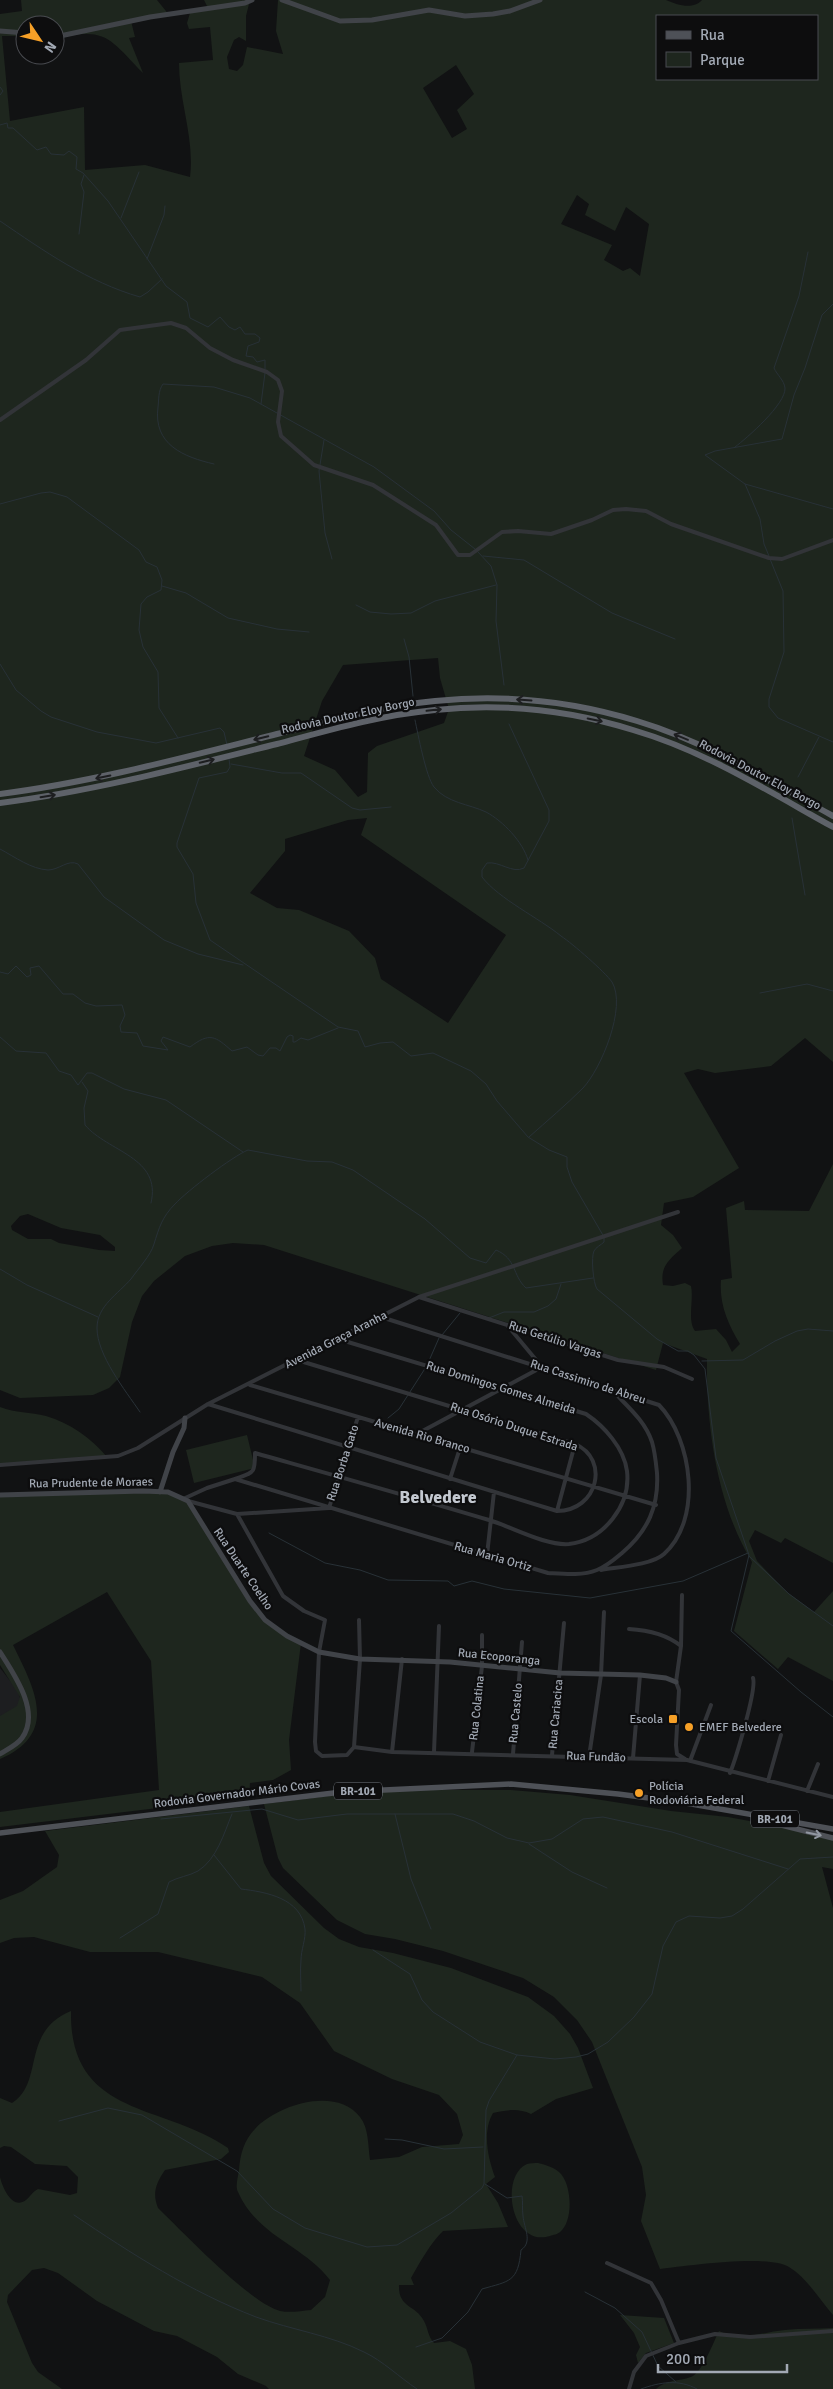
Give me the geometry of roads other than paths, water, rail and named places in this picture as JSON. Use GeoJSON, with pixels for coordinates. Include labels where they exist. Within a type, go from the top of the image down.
{"type":"FeatureCollection","features":[{"type":"Feature","properties":{"kind":"highway","name":"Rodovia Doutor Eloy Borgo"},"geometry":{"type":"LineString","coordinates":[[0,794],[117,774],[380,709],[444,700],[509,699],[583,708],[655,727],[724,756],[833,816]]}},
{"type":"Feature","properties":{"kind":"highway","name":"Rodovia Doutor Eloy Borgo"},"geometry":{"type":"LineString","coordinates":[[0,803],[119,783],[381,718],[436,710],[509,708],[546,711],[600,720],[670,742],[720,764],[833,827]]}},
{"type":"Feature","properties":{"kind":"main road","name":"Rodovia Governador Mário Covas"},"geometry":{"type":"LineString","coordinates":[[0,1834],[272,1799],[377,1789],[511,1784],[618,1794],[717,1808],[833,1830]]}},
{"type":"Feature","properties":{"kind":"main road"},"geometry":{"type":"LineString","coordinates":[[717,1808],[833,1838]]}},
{"type":"Feature","properties":{"kind":"street"},"geometry":{"type":"LineString","coordinates":[[65,35],[150,17],[245,3],[252,0]]}},
{"type":"Feature","properties":{"kind":"street"},"geometry":{"type":"LineString","coordinates":[[282,0],[340,21],[372,20],[429,10],[465,16],[492,14],[510,11],[540,0]]}},
{"type":"Feature","properties":{"kind":"street"},"geometry":{"type":"LineString","coordinates":[[0,31],[15,32]]}},
{"type":"Feature","properties":{"kind":"street"},"geometry":{"type":"LineString","coordinates":[[0,420],[86,360],[120,330],[171,323],[186,328],[210,348],[233,360],[267,372],[278,380],[282,391],[278,422],[281,436],[314,466],[373,485],[436,525],[458,555],[470,555],[502,532],[518,531],[551,534],[592,520],[613,510],[626,509],[646,511],[671,524],[769,558],[782,559],[833,540]]}},
{"type":"Feature","properties":{"kind":"street","name":"Avenida Graça Aranha"},"geometry":{"type":"LineString","coordinates":[[0,1465],[118,1456],[138,1448],[208,1404],[419,1297],[678,1212]]}},
{"type":"Feature","properties":{"kind":"street","name":"Rua Getúlio Vargas"},"geometry":{"type":"LineString","coordinates":[[419,1297],[618,1360],[664,1367],[692,1379]]}},
{"type":"Feature","properties":{"kind":"street","name":"Rua Cassimiro de Abreu"},"geometry":{"type":"LineString","coordinates":[[381,1317],[659,1405],[666,1412],[680,1434],[687,1467],[688,1493],[685,1519],[676,1539],[664,1554],[654,1560],[597,1570]]}},
{"type":"Feature","properties":{"kind":"street"},"geometry":{"type":"LineString","coordinates":[[414,1435],[542,1367],[507,1325]]}},
{"type":"Feature","properties":{"kind":"street","name":"Rua Domingos Gomes Almeida"},"geometry":{"type":"LineString","coordinates":[[235,1480],[255,1470],[255,1453],[491,1521],[557,1544],[571,1544],[590,1538],[606,1527],[625,1496],[627,1472],[624,1458],[611,1437],[594,1419],[586,1414],[504,1388],[338,1339]]}},
{"type":"Feature","properties":{"kind":"street","name":"Rua Osório Duque Estrada"},"geometry":{"type":"LineString","coordinates":[[297,1360],[575,1444],[587,1452],[593,1463],[596,1475],[594,1487]]}},
{"type":"Feature","properties":{"kind":"street","name":"Avenida Rio Branco"},"geometry":{"type":"LineString","coordinates":[[250,1384],[414,1435],[656,1504]]}},
{"type":"Feature","properties":{"kind":"street","name":"Rua Maria Ortiz"},"geometry":{"type":"LineString","coordinates":[[235,1480],[548,1572],[573,1575],[597,1570],[609,1564],[631,1545],[648,1524],[656,1504],[658,1488],[652,1443],[639,1417],[613,1392]]}},
{"type":"Feature","properties":{"kind":"street"},"geometry":{"type":"LineString","coordinates":[[208,1404],[557,1512],[569,1511],[581,1506],[594,1487]]}},
{"type":"Feature","properties":{"kind":"street","name":"Rua Borba Gato"},"geometry":{"type":"LineString","coordinates":[[329,1508],[358,1417]]}},
{"type":"Feature","properties":{"kind":"street"},"geometry":{"type":"LineString","coordinates":[[160,1492],[173,1452],[184,1428],[185,1418]]}},
{"type":"Feature","properties":{"kind":"street"},"geometry":{"type":"LineString","coordinates":[[557,1512],[575,1444]]}},
{"type":"Feature","properties":{"kind":"street"},"geometry":{"type":"LineString","coordinates":[[450,1480],[460,1448]]}},
{"type":"Feature","properties":{"kind":"street"},"geometry":{"type":"LineString","coordinates":[[186,1500],[207,1488],[235,1480]]}},
{"type":"Feature","properties":{"kind":"street","name":"Rua Prudente de Moraes"},"geometry":{"type":"LineString","coordinates":[[0,1495],[168,1492],[186,1500],[237,1514],[329,1508]]}},
{"type":"Feature","properties":{"kind":"street"},"geometry":{"type":"LineString","coordinates":[[487,1555],[494,1492]]}},
{"type":"Feature","properties":{"kind":"street","name":"Rua Duarte Coelho"},"geometry":{"type":"LineString","coordinates":[[186,1500],[245,1594],[265,1620],[287,1636],[319,1652]]}},
{"type":"Feature","properties":{"kind":"street"},"geometry":{"type":"LineString","coordinates":[[237,1514],[283,1596],[304,1611],[326,1620],[319,1652],[315,1742],[316,1751],[322,1756],[347,1755],[354,1749],[360,1659],[359,1620]]}},
{"type":"Feature","properties":{"kind":"street"},"geometry":{"type":"LineString","coordinates":[[682,1595],[681,1646],[676,1682],[680,1690],[677,1754],[689,1760],[711,1705]]}},
{"type":"Feature","properties":{"kind":"street"},"geometry":{"type":"LineString","coordinates":[[589,1756],[601,1675],[604,1612]]}},
{"type":"Feature","properties":{"kind":"street","name":"Rua Cariacica"},"geometry":{"type":"LineString","coordinates":[[552,1755],[564,1623]]}},
{"type":"Feature","properties":{"kind":"street"},"geometry":{"type":"LineString","coordinates":[[434,1752],[440,1661],[439,1626]]}},
{"type":"Feature","properties":{"kind":"street"},"geometry":{"type":"LineString","coordinates":[[629,1629],[665,1636],[681,1646]]}},
{"type":"Feature","properties":{"kind":"street","name":"Rua Colatina"},"geometry":{"type":"LineString","coordinates":[[472,1752],[482,1666],[482,1635]]}},
{"type":"Feature","properties":{"kind":"street","name":"Rua Castelo"},"geometry":{"type":"LineString","coordinates":[[513,1754],[522,1642]]}},
{"type":"Feature","properties":{"kind":"street"},"geometry":{"type":"LineString","coordinates":[[0,1652],[25,1698],[29,1719],[22,1738],[0,1754]]}},
{"type":"Feature","properties":{"kind":"street","name":"Rua Ecoporanga"},"geometry":{"type":"LineString","coordinates":[[319,1652],[360,1659],[440,1661],[560,1673],[640,1675],[666,1678],[676,1682]]}},
{"type":"Feature","properties":{"kind":"street"},"geometry":{"type":"LineString","coordinates":[[392,1752],[402,1659]]}},
{"type":"Feature","properties":{"kind":"street"},"geometry":{"type":"LineString","coordinates":[[633,1758],[640,1675]]}},
{"type":"Feature","properties":{"kind":"street"},"geometry":{"type":"LineString","coordinates":[[730,1772],[738,1751],[748,1705],[754,1690],[753,1678]]}},
{"type":"Feature","properties":{"kind":"street"},"geometry":{"type":"LineString","coordinates":[[768,1781],[781,1735]]}},
{"type":"Feature","properties":{"kind":"street","name":"Rua Fundão"},"geometry":{"type":"LineString","coordinates":[[354,1749],[392,1752],[472,1752],[689,1760],[833,1797]]}},
{"type":"Feature","properties":{"kind":"street"},"geometry":{"type":"LineString","coordinates":[[807,1790],[818,1764]]}},
{"type":"Feature","properties":{"kind":"street"},"geometry":{"type":"LineString","coordinates":[[607,2263],[651,2283],[661,2300],[680,2343]]}},
{"type":"Feature","properties":{"kind":"street"},"geometry":{"type":"LineString","coordinates":[[629,2389],[634,2372],[646,2356],[680,2343],[715,2334],[750,2337],[833,2331]]}},
{"type":"Feature","properties":{"kind":"waterway"},"geometry":{"type":"LineString","coordinates":[[0,87],[3,91],[0,95]]}},
{"type":"Feature","properties":{"kind":"waterway"},"geometry":{"type":"LineString","coordinates":[[0,125],[7,123],[8,128],[13,128],[37,150],[46,147],[51,154],[64,155],[69,151],[77,157],[76,169],[83,173],[108,201],[166,286],[187,302],[190,318],[208,327],[220,317],[229,327],[235,330],[240,327],[245,334],[255,334],[260,338],[259,342],[248,346],[246,356],[253,357],[257,362],[265,360],[265,369]]}},
{"type":"Feature","properties":{"kind":"waterway"},"geometry":{"type":"LineString","coordinates":[[121,218],[139,172]]}},
{"type":"Feature","properties":{"kind":"waterway"},"geometry":{"type":"LineString","coordinates":[[79,234],[84,192],[81,184],[84,175]]}},
{"type":"Feature","properties":{"kind":"waterway"},"geometry":{"type":"LineString","coordinates":[[147,259],[164,215],[165,206]]}},
{"type":"Feature","properties":{"kind":"waterway"},"geometry":{"type":"LineString","coordinates":[[0,221],[67,265],[121,291],[140,297],[162,279]]}},
{"type":"Feature","properties":{"kind":"waterway"},"geometry":{"type":"LineString","coordinates":[[735,447],[765,420],[784,395],[784,385],[774,368],[799,296],[808,252]]}},
{"type":"Feature","properties":{"kind":"waterway"},"geometry":{"type":"LineString","coordinates":[[833,304],[822,315],[794,395],[782,439],[715,451],[705,455],[745,484],[833,509]]}},
{"type":"Feature","properties":{"kind":"waterway"},"geometry":{"type":"LineString","coordinates":[[261,404],[265,373]]}},
{"type":"Feature","properties":{"kind":"waterway"},"geometry":{"type":"LineString","coordinates":[[214,464],[182,453],[173,447],[160,431],[158,407],[160,389],[163,384],[214,387],[250,398],[374,467],[434,511],[451,530],[475,549]]}},
{"type":"Feature","properties":{"kind":"waterway"},"geometry":{"type":"LineString","coordinates":[[324,440],[319,471],[325,533],[332,559]]}},
{"type":"Feature","properties":{"kind":"waterway"},"geometry":{"type":"LineString","coordinates":[[745,484],[760,519],[764,544],[769,556]]}},
{"type":"Feature","properties":{"kind":"waterway"},"geometry":{"type":"LineString","coordinates":[[0,504],[50,492],[67,497],[139,550],[146,562],[157,567],[162,580],[161,590],[147,597],[141,604],[139,630],[143,647],[158,672],[159,708],[178,738]]}},
{"type":"Feature","properties":{"kind":"waterway"},"geometry":{"type":"LineString","coordinates":[[478,552],[491,566],[497,585],[496,621],[504,685]]}},
{"type":"Feature","properties":{"kind":"waterway"},"geometry":{"type":"LineString","coordinates":[[483,556],[524,560],[612,613],[675,639]]}},
{"type":"Feature","properties":{"kind":"waterway"},"geometry":{"type":"LineString","coordinates":[[770,559],[783,591],[784,652],[769,699],[769,707],[778,718],[833,742]]}},
{"type":"Feature","properties":{"kind":"waterway"},"geometry":{"type":"LineString","coordinates":[[356,605],[370,612],[411,613],[435,601],[496,585]]}},
{"type":"Feature","properties":{"kind":"waterway"},"geometry":{"type":"LineString","coordinates":[[162,586],[186,593],[228,618],[277,629],[309,632]]}},
{"type":"Feature","properties":{"kind":"waterway"},"geometry":{"type":"LineString","coordinates":[[404,639],[409,657],[413,696]]}},
{"type":"Feature","properties":{"kind":"waterway"},"geometry":{"type":"LineString","coordinates":[[0,664],[16,690],[51,717],[97,732],[156,743],[220,728],[224,732],[227,745]]}},
{"type":"Feature","properties":{"kind":"waterway"},"geometry":{"type":"LineString","coordinates":[[415,720],[425,765],[434,787],[445,797],[486,812],[499,821],[517,839],[528,860]]}},
{"type":"Feature","properties":{"kind":"waterway"},"geometry":{"type":"LineString","coordinates":[[509,724],[549,810],[549,821],[524,868],[510,869],[497,864],[487,863],[482,870],[482,877],[498,893],[581,951],[608,977],[616,993],[614,1022],[610,1037],[590,1079],[577,1094],[529,1137]]}},
{"type":"Feature","properties":{"kind":"waterway"},"geometry":{"type":"LineString","coordinates":[[798,777],[819,737]]}},
{"type":"Feature","properties":{"kind":"waterway"},"geometry":{"type":"LineString","coordinates":[[229,759],[230,767],[227,772],[199,778],[177,843],[177,847],[193,874],[196,903],[210,940],[338,1027],[358,1031],[365,1047],[393,1042],[411,1056],[433,1053],[471,1071],[486,1084],[497,1101],[528,1137],[549,1150],[567,1157],[567,1167],[572,1182],[604,1237],[604,1242],[596,1248],[593,1254],[594,1276],[597,1289],[657,1339],[678,1351],[688,1351],[694,1355],[705,1369],[716,1458],[749,1555],[731,1631],[801,1692],[833,1717]]}},
{"type":"Feature","properties":{"kind":"waterway"},"geometry":{"type":"LineString","coordinates":[[231,764],[282,773],[301,773],[352,808],[360,810],[391,807]]}},
{"type":"Feature","properties":{"kind":"waterway"},"geometry":{"type":"LineString","coordinates":[[792,818],[805,895]]}},
{"type":"Feature","properties":{"kind":"waterway"},"geometry":{"type":"LineString","coordinates":[[0,849],[23,862],[42,869],[52,870],[71,863],[78,864],[104,897],[164,940],[198,954],[243,965]]}},
{"type":"Feature","properties":{"kind":"waterway"},"geometry":{"type":"LineString","coordinates":[[0,972],[8,974],[16,966],[27,977],[31,975],[30,968],[39,966],[63,994],[73,994],[85,1003],[96,1006],[122,1005],[125,1015],[120,1026],[121,1032],[137,1033],[143,1046],[168,1050],[161,1041],[163,1037],[190,1047],[203,1039],[212,1038],[217,1039],[232,1051],[247,1047],[258,1055],[263,1056],[270,1048],[276,1048],[280,1051],[290,1035],[293,1036],[293,1042],[295,1042],[301,1038],[308,1040],[338,1028]]}},
{"type":"Feature","properties":{"kind":"waterway"},"geometry":{"type":"LineString","coordinates":[[760,993],[807,984],[833,991]]}},
{"type":"Feature","properties":{"kind":"waterway"},"geometry":{"type":"LineString","coordinates":[[0,1037],[16,1051],[46,1053],[59,1071],[71,1075],[78,1085],[87,1073],[92,1073],[124,1089],[166,1100],[243,1152]]}},
{"type":"Feature","properties":{"kind":"waterway"},"geometry":{"type":"LineString","coordinates":[[82,1082],[88,1091],[84,1108],[85,1125],[95,1134],[141,1165],[149,1175],[152,1188],[151,1203]]}},
{"type":"Feature","properties":{"kind":"waterway"},"geometry":{"type":"LineString","coordinates":[[140,1412],[113,1372],[102,1349],[97,1328],[100,1313],[131,1279],[147,1257],[167,1213],[181,1198],[210,1174],[248,1150],[307,1161],[332,1162],[353,1170],[425,1219],[470,1258],[486,1263],[496,1250],[503,1254],[508,1258],[518,1278],[526,1288],[593,1278]]}},
{"type":"Feature","properties":{"kind":"waterway"},"geometry":{"type":"LineString","coordinates":[[0,1269],[27,1285],[98,1317]]}},
{"type":"Feature","properties":{"kind":"waterway"},"geometry":{"type":"LineString","coordinates":[[489,1318],[504,1312],[534,1312],[548,1306],[556,1299],[561,1284]]}},
{"type":"Feature","properties":{"kind":"waterway"},"geometry":{"type":"LineString","coordinates":[[442,1335],[460,1313]]}},
{"type":"Feature","properties":{"kind":"waterway"},"geometry":{"type":"LineString","coordinates":[[702,1361],[743,1360],[775,1341],[797,1331],[808,1329],[833,1331]]}},
{"type":"Feature","properties":{"kind":"waterway"},"geometry":{"type":"LineString","coordinates":[[428,1363],[439,1338]]}},
{"type":"Feature","properties":{"kind":"waterway"},"geometry":{"type":"LineString","coordinates":[[388,1418],[399,1409],[426,1367]]}},
{"type":"Feature","properties":{"kind":"waterway"},"geometry":{"type":"LineString","coordinates":[[269,1533],[325,1563],[360,1570],[388,1580],[448,1581],[454,1586],[472,1581],[504,1589],[590,1598],[683,1581],[748,1553]]}},
{"type":"Feature","properties":{"kind":"waterway"},"geometry":{"type":"LineString","coordinates":[[749,1556],[789,1594],[833,1626]]}},
{"type":"Feature","properties":{"kind":"waterway"},"geometry":{"type":"LineString","coordinates":[[161,1819],[262,1809],[298,1820],[347,1814],[453,1814],[474,1821],[507,1838],[529,1843],[552,1839],[583,1819],[603,1817],[672,1832],[788,1869]]}},
{"type":"Feature","properties":{"kind":"waterway"},"geometry":{"type":"LineString","coordinates":[[120,1938],[158,1914],[169,1882],[198,1871],[205,1866],[215,1853],[232,1814]]}},
{"type":"Feature","properties":{"kind":"waterway"},"geometry":{"type":"LineString","coordinates":[[395,1814],[411,1879],[431,1929]]}},
{"type":"Feature","properties":{"kind":"waterway"},"geometry":{"type":"LineString","coordinates":[[529,1844],[572,1872],[607,1888]]}},
{"type":"Feature","properties":{"kind":"waterway"},"geometry":{"type":"LineString","coordinates":[[214,1855],[241,1889],[271,1895],[290,1904],[297,1910],[305,1929],[301,1956],[301,1991]]}},
{"type":"Feature","properties":{"kind":"waterway"},"geometry":{"type":"LineString","coordinates":[[373,1950],[410,1974],[422,2000],[433,2012],[480,2042],[517,2055],[555,2059],[576,2057],[588,2054],[608,2042],[634,2017],[652,1994],[663,1946],[676,1922],[689,1916],[720,1918],[732,1916],[743,1909],[800,1859],[833,1857]]}},
{"type":"Feature","properties":{"kind":"waterway"},"geometry":{"type":"LineString","coordinates":[[59,2121],[108,2108],[142,2115],[237,2171],[273,2209],[305,2228],[367,2247],[397,2245],[451,2213],[482,2188],[484,2184],[486,2110],[489,2101],[517,2055]]}},
{"type":"Feature","properties":{"kind":"waterway"},"geometry":{"type":"LineString","coordinates":[[385,2139],[402,2140],[444,2149],[483,2147]]}},
{"type":"Feature","properties":{"kind":"waterway"},"geometry":{"type":"LineString","coordinates":[[416,2347],[442,2338],[468,2312],[482,2289],[506,2282],[515,2274],[518,2268],[521,2250],[527,2243],[522,2196],[507,2198],[485,2184]]}},
{"type":"Feature","properties":{"kind":"waterway"},"geometry":{"type":"LineString","coordinates":[[74,2215],[140,2258],[208,2296],[256,2317],[351,2346],[378,2360],[417,2389]]}},
{"type":"Feature","properties":{"kind":"waterway"},"geometry":{"type":"LineString","coordinates":[[585,2292],[615,2308],[642,2332],[658,2366],[676,2382]]}},
{"type":"Feature","properties":{"kind":"waterway"},"geometry":{"type":"LineString","coordinates":[[641,2389],[669,2383],[683,2384],[697,2389]]}},
{"type":"Feature","properties":{"kind":"place","name":"Escola"},"geometry":{"type":"Point","coordinates":[673,1719]}},
{"type":"Feature","properties":{"kind":"place","name":"EMEF Belvedere"},"geometry":{"type":"Point","coordinates":[689,1727]}},
{"type":"Feature","properties":{"kind":"place","name":"Polícia Rodoviária Federal"},"geometry":{"type":"Point","coordinates":[639,1793]}},
{"type":"Feature","properties":{"kind":"district","name":"Belvedere"},"geometry":{"type":"Point","coordinates":[438,1497]}}]}
